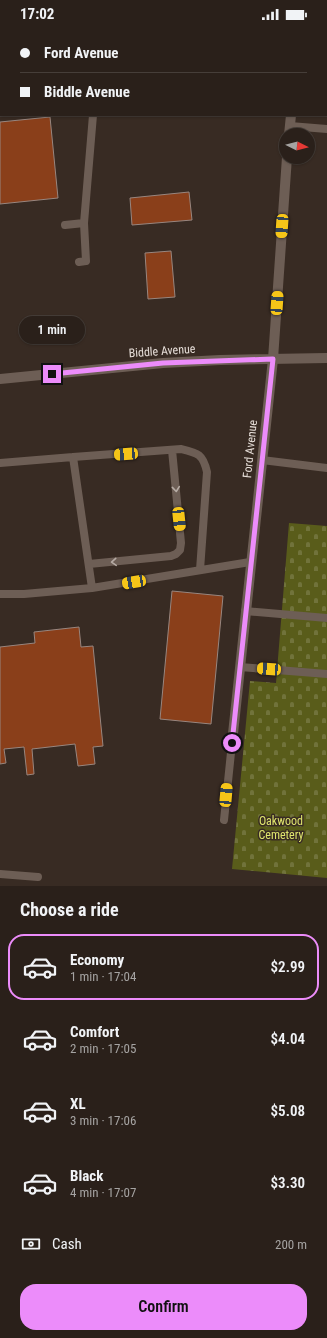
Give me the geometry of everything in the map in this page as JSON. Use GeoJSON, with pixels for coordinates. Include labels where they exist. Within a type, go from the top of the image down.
{"type":"FeatureCollection","features":[{"type":"Feature","properties":{"kind":"main road"},"geometry":{"type":"LineString","coordinates":[[290,128],[291,116]]}},
{"type":"Feature","properties":{"kind":"main road","name":"Ford Avenue"},"geometry":{"type":"LineString","coordinates":[[232,743],[250,562],[273,359],[287,164]]}},
{"type":"Feature","properties":{"kind":"main road","name":"Biddle Avenue"},"geometry":{"type":"LineString","coordinates":[[0,379],[163,363],[327,358]]}},
{"type":"Feature","properties":{"kind":"lane"},"geometry":{"type":"LineString","coordinates":[[79,262],[86,261],[84,223],[93,116]]}},
{"type":"Feature","properties":{"kind":"lane"},"geometry":{"type":"LineString","coordinates":[[315,129],[327,129]]}},
{"type":"Feature","properties":{"kind":"lane"},"geometry":{"type":"LineString","coordinates":[[65,225],[84,223]]}},
{"type":"Feature","properties":{"kind":"lane"},"geometry":{"type":"LineString","coordinates":[[0,463],[181,449],[196,452],[204,460],[207,472],[200,570]]}},
{"type":"Feature","properties":{"kind":"lane"},"geometry":{"type":"LineString","coordinates":[[89,564],[165,557],[176,554],[180,550],[181,533],[172,450]]}},
{"type":"Feature","properties":{"kind":"lane"},"geometry":{"type":"LineString","coordinates":[[73,457],[92,588]]}},
{"type":"Feature","properties":{"kind":"lane"},"geometry":{"type":"LineString","coordinates":[[262,460],[327,468]]}},
{"type":"Feature","properties":{"kind":"lane"},"geometry":{"type":"LineString","coordinates":[[0,594],[92,588],[250,562]]}},
{"type":"Feature","properties":{"kind":"lane"},"geometry":{"type":"LineString","coordinates":[[245,611],[327,618]]}},
{"type":"Feature","properties":{"kind":"lane"},"geometry":{"type":"LineString","coordinates":[[240,667],[327,674]]}},
{"type":"Feature","properties":{"kind":"lane"},"geometry":{"type":"LineString","coordinates":[[224,820],[232,743]]}},
{"type":"Feature","properties":{"kind":"lane"},"geometry":{"type":"LineString","coordinates":[[0,874],[38,878]]}},
{"type":"Feature","properties":{"kind":"green space","name":"Oakwood Cemetery"},"geometry":{"type":"Polygon","coordinates":[[[289,523],[327,526],[327,878],[232,869],[250,681],[276,683],[289,523]]]}},
{"type":"Feature","properties":{"kind":"building"},"geometry":{"type":"Polygon","coordinates":[[[50,117],[58,198],[0,204],[0,122],[50,117]]]}},
{"type":"Feature","properties":{"kind":"building"},"geometry":{"type":"Polygon","coordinates":[[[189,192],[192,220],[132,225],[130,198],[189,192]]]}},
{"type":"Feature","properties":{"kind":"building"},"geometry":{"type":"Polygon","coordinates":[[[171,251],[175,297],[148,299],[145,253],[171,251]]]}},
{"type":"Feature","properties":{"kind":"building"},"geometry":{"type":"Polygon","coordinates":[[[172,591],[223,596],[211,724],[160,719],[172,591]]]}},
{"type":"Feature","properties":{"kind":"building"},"geometry":{"type":"Polygon","coordinates":[[[79,627],[81,647],[93,646],[103,746],[93,747],[95,764],[78,766],[75,744],[32,749],[34,774],[27,775],[24,747],[4,749],[6,763],[0,764],[0,647],[35,643],[34,632],[79,627]]]}},
{"type":"Feature","properties":{"kind":"route"},"geometry":{"type":"LineString","coordinates":[[52,374],[163,363],[273,359],[250,562],[232,743]]}}]}
